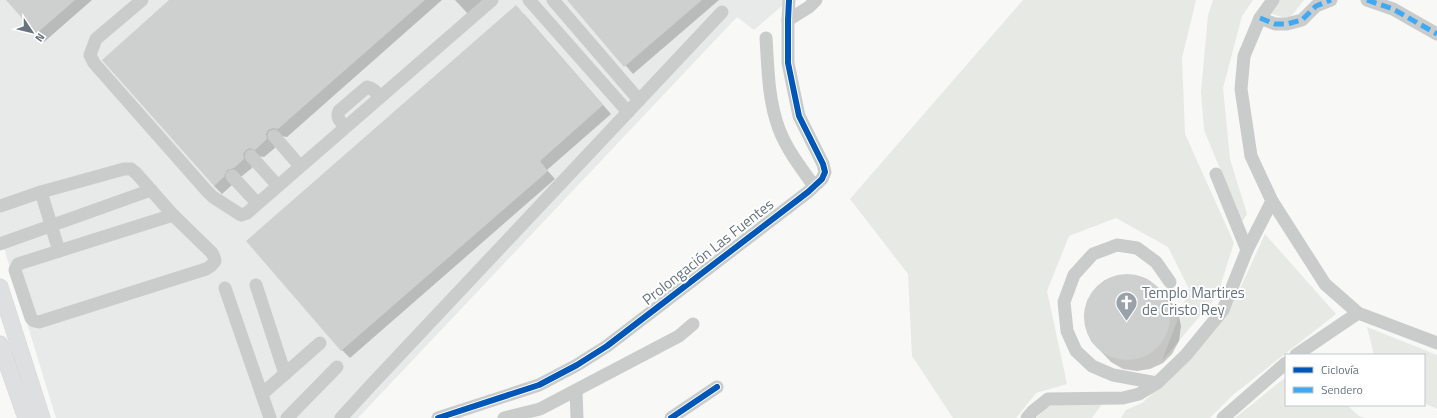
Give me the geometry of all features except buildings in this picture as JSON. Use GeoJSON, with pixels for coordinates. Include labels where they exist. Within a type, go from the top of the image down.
{"type":"FeatureCollection","features":[{"type":"Feature","properties":{"kind":"main road"},"geometry":{"type":"LineString","coordinates":[[0,287],[42,418]]}},
{"type":"Feature","properties":{"kind":"main road"},"geometry":{"type":"LineString","coordinates":[[0,344],[26,418]]}},
{"type":"Feature","properties":{"kind":"street"},"geometry":{"type":"LineString","coordinates":[[142,0],[96,39],[90,55],[94,63],[213,197],[241,215],[247,213],[492,0]]}},
{"type":"Feature","properties":{"kind":"street"},"geometry":{"type":"LineString","coordinates":[[529,0],[628,112]]}},
{"type":"Feature","properties":{"kind":"street"},"geometry":{"type":"LineString","coordinates":[[553,0],[639,100]]}},
{"type":"Feature","properties":{"kind":"street","name":"Prolongación Las Fuentes"},"geometry":{"type":"LineString","coordinates":[[438,418],[539,385],[578,366],[607,346],[822,179],[825,172],[823,164],[799,116],[788,63],[789,0]]}},
{"type":"Feature","properties":{"kind":"street"},"geometry":{"type":"LineString","coordinates":[[788,20],[809,7],[816,0]]}},
{"type":"Feature","properties":{"kind":"street"},"geometry":{"type":"LineString","coordinates":[[1273,0],[1260,18],[1244,56],[1241,89],[1251,156],[1272,201],[1325,284],[1358,313],[1437,343]]}},
{"type":"Feature","properties":{"kind":"street"},"geometry":{"type":"LineString","coordinates":[[1260,18],[1275,24],[1287,24],[1302,20],[1316,6],[1331,0]]}},
{"type":"Feature","properties":{"kind":"street"},"geometry":{"type":"LineString","coordinates":[[1367,0],[1393,9],[1437,34]]}},
{"type":"Feature","properties":{"kind":"street"},"geometry":{"type":"LineString","coordinates":[[341,418],[722,12]]}},
{"type":"Feature","properties":{"kind":"street"},"geometry":{"type":"LineString","coordinates":[[766,38],[770,85],[774,113],[779,129],[789,150],[814,186]]}},
{"type":"Feature","properties":{"kind":"street"},"geometry":{"type":"LineString","coordinates":[[274,136],[300,166]]}},
{"type":"Feature","properties":{"kind":"street"},"geometry":{"type":"LineString","coordinates":[[251,156],[278,186]]}},
{"type":"Feature","properties":{"kind":"street"},"geometry":{"type":"LineString","coordinates":[[0,206],[41,192],[127,169],[134,171],[173,215],[214,257],[215,261],[206,269],[39,322],[34,321],[31,318],[15,271],[18,264],[173,215]]}},
{"type":"Feature","properties":{"kind":"street"},"geometry":{"type":"LineString","coordinates":[[1216,174],[1247,250]]}},
{"type":"Feature","properties":{"kind":"street"},"geometry":{"type":"LineString","coordinates":[[232,176],[257,203]]}},
{"type":"Feature","properties":{"kind":"street"},"geometry":{"type":"LineString","coordinates":[[0,244],[151,190]]}},
{"type":"Feature","properties":{"kind":"street"},"geometry":{"type":"LineString","coordinates":[[41,192],[59,251]]}},
{"type":"Feature","properties":{"kind":"street"},"geometry":{"type":"LineString","coordinates":[[1027,418],[1048,399],[1123,398],[1139,394],[1157,382],[1186,355],[1223,310],[1247,250],[1272,201]]}},
{"type":"Feature","properties":{"kind":"street"},"geometry":{"type":"LineString","coordinates":[[1157,382],[1113,375],[1092,366],[1076,351],[1067,331],[1064,302],[1074,275],[1093,254],[1117,245],[1137,248],[1156,262],[1170,282]]}},
{"type":"Feature","properties":{"kind":"street"},"geometry":{"type":"LineString","coordinates":[[256,285],[285,374]]}},
{"type":"Feature","properties":{"kind":"street"},"geometry":{"type":"LineString","coordinates":[[225,288],[270,418]]}},
{"type":"Feature","properties":{"kind":"street"},"geometry":{"type":"LineString","coordinates":[[1297,354],[1358,313]]}},
{"type":"Feature","properties":{"kind":"street"},"geometry":{"type":"LineString","coordinates":[[504,418],[540,409],[679,336],[693,324]]}},
{"type":"Feature","properties":{"kind":"street"},"geometry":{"type":"LineString","coordinates":[[262,394],[320,343]]}},
{"type":"Feature","properties":{"kind":"street"},"geometry":{"type":"LineString","coordinates":[[1223,418],[1285,364]]}},
{"type":"Feature","properties":{"kind":"street"},"geometry":{"type":"LineString","coordinates":[[287,418],[337,367]]}},
{"type":"Feature","properties":{"kind":"street"},"geometry":{"type":"LineString","coordinates":[[671,418],[717,387]]}},
{"type":"Feature","properties":{"kind":"street"},"geometry":{"type":"LineString","coordinates":[[576,391],[577,418]]}},
{"type":"Feature","properties":{"kind":"shaded area"},"geometry":{"type":"Polygon","coordinates":[[[0,0],[783,0],[783,5],[754,30],[737,17],[358,418],[56,418],[0,235],[0,0]]]}},
{"type":"Feature","properties":{"kind":"shaded area"},"geometry":{"type":"Polygon","coordinates":[[[1023,0],[1196,0],[1182,58],[1185,134],[1234,243],[1217,296],[1162,361],[1189,289],[1168,247],[1116,218],[1069,236],[1047,291],[1067,384],[1036,393],[1016,418],[953,418],[912,356],[908,274],[850,199],[1023,0]]]}},
{"type":"Feature","properties":{"kind":"shaded area"},"geometry":{"type":"Polygon","coordinates":[[[1213,0],[1253,0],[1242,16],[1223,88],[1230,159],[1247,214],[1242,222],[1204,130],[1201,92],[1208,15],[1213,0]]]}},
{"type":"Feature","properties":{"kind":"shaded area"},"geometry":{"type":"Polygon","coordinates":[[[1279,0],[1304,0],[1289,19],[1269,13],[1279,0]]]}},
{"type":"Feature","properties":{"kind":"shaded area"},"geometry":{"type":"Polygon","coordinates":[[[1265,234],[1336,314],[1234,394],[1210,418],[1121,418],[1126,410],[1142,403],[1185,365],[1232,306],[1265,234]]]}},
{"type":"Feature","properties":{"kind":"shaded area"},"geometry":{"type":"Polygon","coordinates":[[[1367,327],[1437,355],[1437,409],[1425,403],[1425,354],[1374,354],[1367,327]]]}},
{"type":"Feature","properties":{"kind":"shaded area"},"geometry":{"type":"Polygon","coordinates":[[[1285,378],[1285,406],[1348,406],[1359,416],[1365,418],[1235,418],[1285,378]]]}},
{"type":"Feature","properties":{"kind":"shaded area"},"geometry":{"type":"Polygon","coordinates":[[[1056,403],[1102,404],[1092,418],[1037,418],[1043,410],[1056,403]]]}},
{"type":"Feature","properties":{"kind":"marked path"},"geometry":{"type":"LineString","coordinates":[[1260,18],[1275,24],[1287,24],[1302,20],[1316,6],[1331,0]]}},
{"type":"Feature","properties":{"kind":"marked path"},"geometry":{"type":"LineString","coordinates":[[1367,0],[1393,9],[1437,34]]}},
{"type":"Feature","properties":{"kind":"cycle path"},"geometry":{"type":"LineString","coordinates":[[438,418],[539,385],[577,365],[607,346],[808,192],[822,179],[825,172],[823,164],[799,116],[788,63],[789,0]]}},
{"type":"Feature","properties":{"kind":"cycle path"},"geometry":{"type":"LineString","coordinates":[[671,418],[717,387]]}},
{"type":"Feature","properties":{"kind":"place","name":"Templo Martires de Cristo Rey"},"geometry":{"type":"Point","coordinates":[1127,322]}}]}
